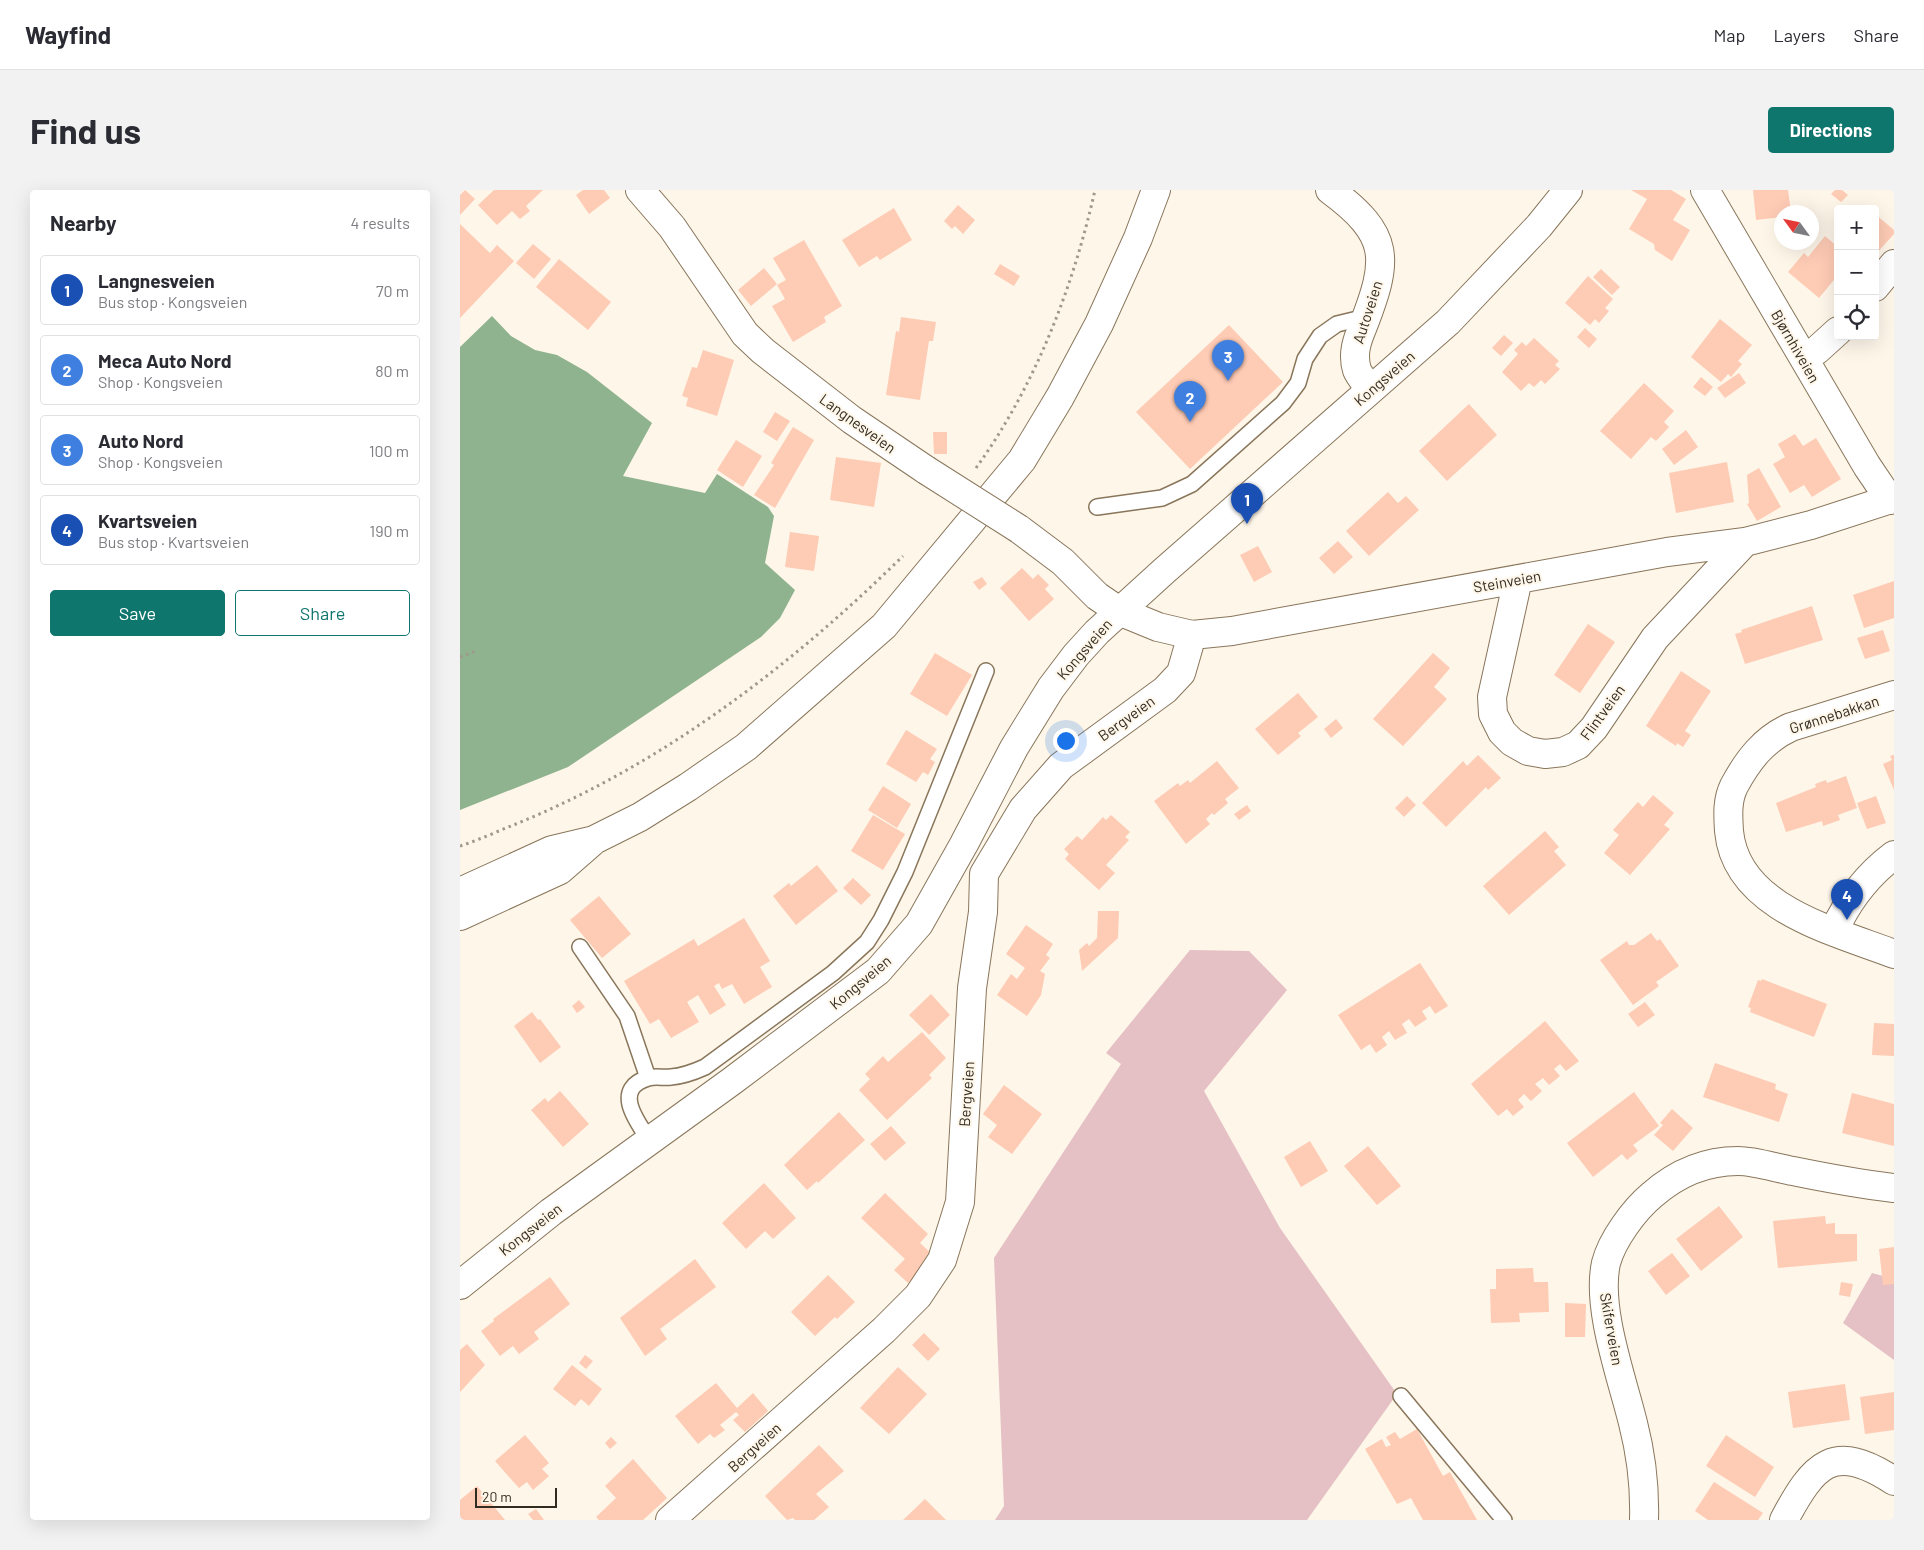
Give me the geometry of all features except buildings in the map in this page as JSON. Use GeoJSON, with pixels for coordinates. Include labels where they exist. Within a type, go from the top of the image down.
{"type":"FeatureCollection","features":[{"type":"Feature","properties":{"kind":"main road","name":"Langnesveien"},"geometry":{"type":"LineString","coordinates":[[640,190],[672,227],[745,334],[763,352],[852,420],[1019,529],[1062,562],[1097,596],[1119,611]]}},
{"type":"Feature","properties":{"kind":"main road"},"geometry":{"type":"LineString","coordinates":[[460,892],[552,850],[594,840],[640,817],[680,792],[746,747],[884,626],[930,574],[1022,460],[1060,397],[1099,324],[1138,238],[1156,190]]}},
{"type":"Feature","properties":{"kind":"main road","name":"Autoveien"},"geometry":{"type":"LineString","coordinates":[[1330,190],[1353,207],[1369,227],[1379,246],[1381,267],[1354,353],[1358,371],[1370,389]]}},
{"type":"Feature","properties":{"kind":"main road","name":"Kongsveien"},"geometry":{"type":"LineString","coordinates":[[460,1285],[551,1212],[650,1141],[878,971],[898,950],[929,907],[1014,748],[1050,688],[1076,655],[1119,611],[1448,322],[1539,226],[1568,190]]}},
{"type":"Feature","properties":{"kind":"main road","name":"Bjørnhiveien"},"geometry":{"type":"LineString","coordinates":[[1705,190],[1867,466],[1892,499]]}},
{"type":"Feature","properties":{"kind":"main road"},"geometry":{"type":"LineString","coordinates":[[1879,282],[1894,264]]}},
{"type":"Feature","properties":{"kind":"main road"},"geometry":{"type":"LineString","coordinates":[[1804,358],[1817,350],[1834,334]]}},
{"type":"Feature","properties":{"kind":"main road","name":"Steinveien"},"geometry":{"type":"LineString","coordinates":[[1119,611],[1158,627],[1192,635],[1232,631],[1667,552],[1746,542],[1811,525],[1892,499]]}},
{"type":"Feature","properties":{"kind":"main road","name":"Flintveien"},"geometry":{"type":"LineString","coordinates":[[1518,579],[1492,697],[1493,714],[1502,732],[1512,742],[1528,751],[1545,754],[1563,752],[1578,745],[1594,728],[1655,638],[1746,542]]}},
{"type":"Feature","properties":{"kind":"main road","name":"Bergveien"},"geometry":{"type":"LineString","coordinates":[[670,1520],[884,1330],[918,1296],[942,1260],[960,1202],[972,988],[983,912],[984,874],[1023,809],[1061,766],[1164,690],[1181,673],[1192,635]]}},
{"type":"Feature","properties":{"kind":"main road","name":"Grønnebakkan"},"geometry":{"type":"LineString","coordinates":[[1894,695],[1791,727],[1775,734],[1759,748],[1743,770],[1731,793],[1728,813],[1730,840],[1745,874],[1783,908],[1809,922],[1894,954]]}},
{"type":"Feature","properties":{"kind":"main road"},"geometry":{"type":"LineString","coordinates":[[460,916],[560,870],[594,840]]}},
{"type":"Feature","properties":{"kind":"main road"},"geometry":{"type":"LineString","coordinates":[[1834,932],[1846,908],[1867,877],[1894,855]]}},
{"type":"Feature","properties":{"kind":"main road","name":"Skiferveien"},"geometry":{"type":"LineString","coordinates":[[1644,1520],[1642,1471],[1606,1314],[1604,1283],[1606,1262],[1614,1244],[1644,1201],[1665,1184],[1684,1173],[1710,1163],[1739,1160],[1847,1182],[1894,1188]]}},
{"type":"Feature","properties":{"kind":"main road"},"geometry":{"type":"LineString","coordinates":[[1784,1520],[1807,1480],[1830,1462],[1860,1462],[1894,1481]]}},
{"type":"Feature","properties":{"kind":"lane"},"geometry":{"type":"LineString","coordinates":[[1097,507],[1162,498],[1192,484],[1283,403],[1298,383],[1305,359],[1320,336],[1337,324],[1366,317]]}},
{"type":"Feature","properties":{"kind":"lane","name":"Kongsveien"},"geometry":{"type":"LineString","coordinates":[[648,1078],[686,1075],[705,1067],[833,972],[866,942],[881,920],[905,872],[986,671]]}},
{"type":"Feature","properties":{"kind":"lane"},"geometry":{"type":"LineString","coordinates":[[580,947],[627,1016],[648,1078],[637,1084],[631,1092],[629,1108],[634,1119],[650,1141]]}},
{"type":"Feature","properties":{"kind":"lane"},"geometry":{"type":"LineString","coordinates":[[1401,1396],[1504,1520]]}},
{"type":"Feature","properties":{"kind":"path"},"geometry":{"type":"LineString","coordinates":[[971,474],[999,433],[1044,348],[1071,278],[1095,190]]}},
{"type":"Feature","properties":{"kind":"path"},"geometry":{"type":"LineString","coordinates":[[460,846],[548,811],[596,787],[708,720],[764,678],[863,596],[907,552]]}},
{"type":"Feature","properties":{"kind":"path"},"geometry":{"type":"LineString","coordinates":[[460,657],[476,651]]}},
{"type":"Feature","properties":{"kind":"shaded area"},"geometry":{"type":"Polygon","coordinates":[[[492,316],[511,336],[535,350],[557,355],[587,372],[652,423],[623,476],[705,493],[717,474],[768,507],[774,516],[765,563],[795,590],[780,618],[761,637],[568,767],[460,810],[460,347],[492,316]]]}},
{"type":"Feature","properties":{"kind":"shaded area"},"geometry":{"type":"Polygon","coordinates":[[[1190,950],[1249,951],[1287,990],[1204,1091],[1280,1228],[1397,1394],[1307,1520],[995,1520],[1004,1506],[994,1258],[1121,1064],[1106,1053],[1190,950]]]}},
{"type":"Feature","properties":{"kind":"shaded area"},"geometry":{"type":"Polygon","coordinates":[[[1872,1273],[1894,1279],[1894,1360],[1843,1323],[1872,1273]]]}},
{"type":"Feature","properties":{"kind":"place","name":"Auto Nord"},"geometry":{"type":"Point","coordinates":[1228,381]}},
{"type":"Feature","properties":{"kind":"place","name":"Meca Auto Nord"},"geometry":{"type":"Point","coordinates":[1190,422]}},
{"type":"Feature","properties":{"kind":"place","name":"Langnesveien"},"geometry":{"type":"Point","coordinates":[1247,524]}},
{"type":"Feature","properties":{"kind":"place","name":"Kvartsveien"},"geometry":{"type":"Point","coordinates":[1847,920]}}]}
